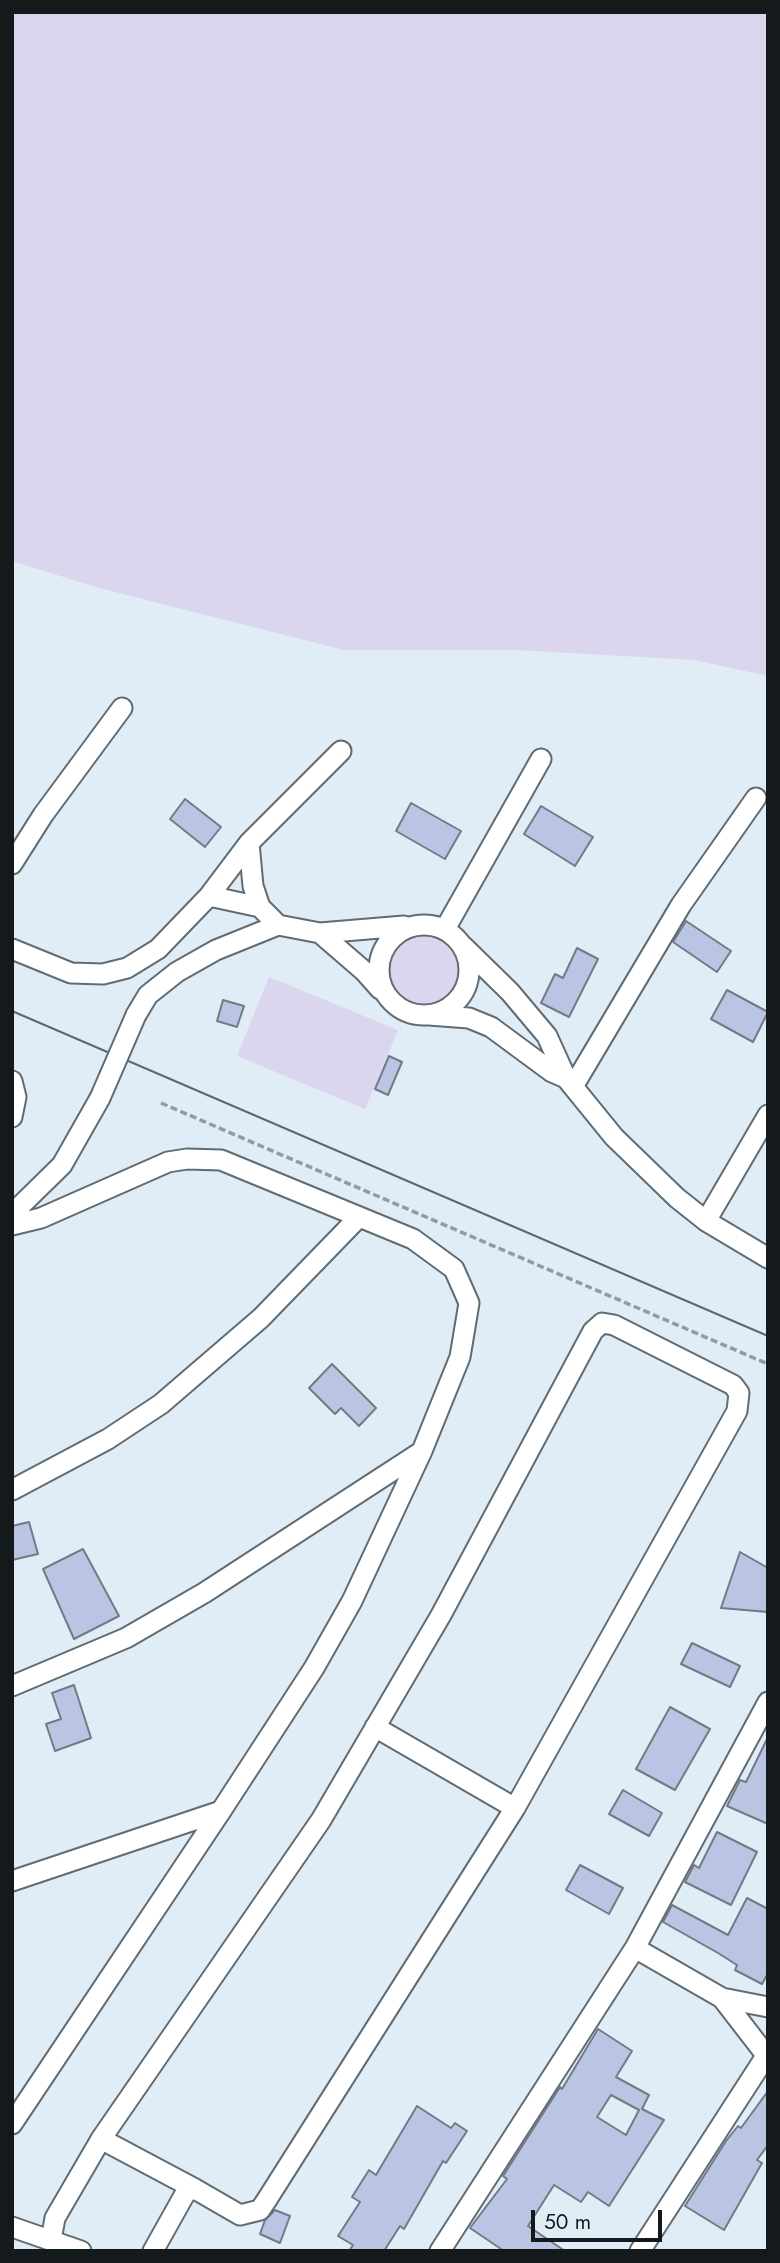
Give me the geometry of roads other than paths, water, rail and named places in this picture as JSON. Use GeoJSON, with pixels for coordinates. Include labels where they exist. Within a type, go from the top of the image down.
{"type":"FeatureCollection","features":[{"type":"Feature","properties":{"kind":"street"},"geometry":{"type":"LineString","coordinates":[[12,864],[43,815],[122,708]]}},
{"type":"Feature","properties":{"kind":"street"},"geometry":{"type":"LineString","coordinates":[[12,949],[71,973],[103,974],[127,968],[158,950],[209,896],[249,843],[341,751]]}},
{"type":"Feature","properties":{"kind":"street"},"geometry":{"type":"LineString","coordinates":[[446,929],[541,759]]}},
{"type":"Feature","properties":{"kind":"street"},"geometry":{"type":"LineString","coordinates":[[570,1081],[681,905],[757,798]]}},
{"type":"Feature","properties":{"kind":"street"},"geometry":{"type":"LineString","coordinates":[[249,843],[253,886],[260,907],[278,925]]}},
{"type":"Feature","properties":{"kind":"street"},"geometry":{"type":"LineString","coordinates":[[209,896],[260,907]]}},
{"type":"Feature","properties":{"kind":"street"},"geometry":{"type":"LineString","coordinates":[[12,1214],[62,1165],[100,1098],[136,1015],[148,995],[162,982],[194,961],[278,925],[320,933],[429,924],[446,929],[510,992],[547,1036],[570,1081],[614,1137],[706,1222],[768,1258]]}},
{"type":"Feature","properties":{"kind":"street"},"geometry":{"type":"LineString","coordinates":[[388,998],[378,970],[381,955],[399,931],[412,925]]}},
{"type":"Feature","properties":{"kind":"street"},"geometry":{"type":"LineString","coordinates":[[320,933],[364,971],[400,1008],[414,1014],[469,1017],[491,1027],[552,1072],[570,1081]]}},
{"type":"Feature","properties":{"kind":"street"},"geometry":{"type":"LineString","coordinates":[[429,1015],[456,1002],[465,989],[469,975],[463,946]]}},
{"type":"Feature","properties":{"kind":"street"},"geometry":{"type":"LineString","coordinates":[[12,1082],[16,1097],[12,1117]]}},
{"type":"Feature","properties":{"kind":"street"},"geometry":{"type":"LineString","coordinates":[[706,1222],[768,1115]]}},
{"type":"Feature","properties":{"kind":"street"},"geometry":{"type":"LineString","coordinates":[[12,1225],[41,1218],[168,1162],[204,1158],[236,1164],[413,1239],[454,1269],[469,1303],[460,1357],[422,1451],[352,1601],[314,1668],[12,2124]]}},
{"type":"Feature","properties":{"kind":"street"},"geometry":{"type":"LineString","coordinates":[[12,1490],[108,1439],[161,1404],[261,1318],[359,1217]]}},
{"type":"Feature","properties":{"kind":"street"},"geometry":{"type":"LineString","coordinates":[[51,2240],[55,2218],[102,2139],[321,1820],[440,1615],[593,1331],[602,1323],[614,1325],[733,1385],[739,1393],[737,1411],[515,1808],[386,2017],[260,2210],[240,2215],[102,2139]]}},
{"type":"Feature","properties":{"kind":"street"},"geometry":{"type":"LineString","coordinates":[[12,1686],[126,1638],[216,1585],[422,1451]]}},
{"type":"Feature","properties":{"kind":"street"},"geometry":{"type":"LineString","coordinates":[[440,2251],[635,1948],[768,1702]]}},
{"type":"Feature","properties":{"kind":"street"},"geometry":{"type":"LineString","coordinates":[[375,1727],[515,1808]]}},
{"type":"Feature","properties":{"kind":"street"},"geometry":{"type":"LineString","coordinates":[[12,1881],[221,1811]]}},
{"type":"Feature","properties":{"kind":"street"},"geometry":{"type":"LineString","coordinates":[[635,1948],[722,1998],[768,2007]]}},
{"type":"Feature","properties":{"kind":"street"},"geometry":{"type":"LineString","coordinates":[[640,2251],[767,2054],[722,1998]]}},
{"type":"Feature","properties":{"kind":"street"},"geometry":{"type":"LineString","coordinates":[[153,2251],[186,2192],[195,2189]]}},
{"type":"Feature","properties":{"kind":"street"},"geometry":{"type":"LineString","coordinates":[[12,2227],[81,2251]]}},
{"type":"Feature","properties":{"kind":"tram line"},"geometry":{"type":"LineString","coordinates":[[12,1011],[768,1336]]}}]}
